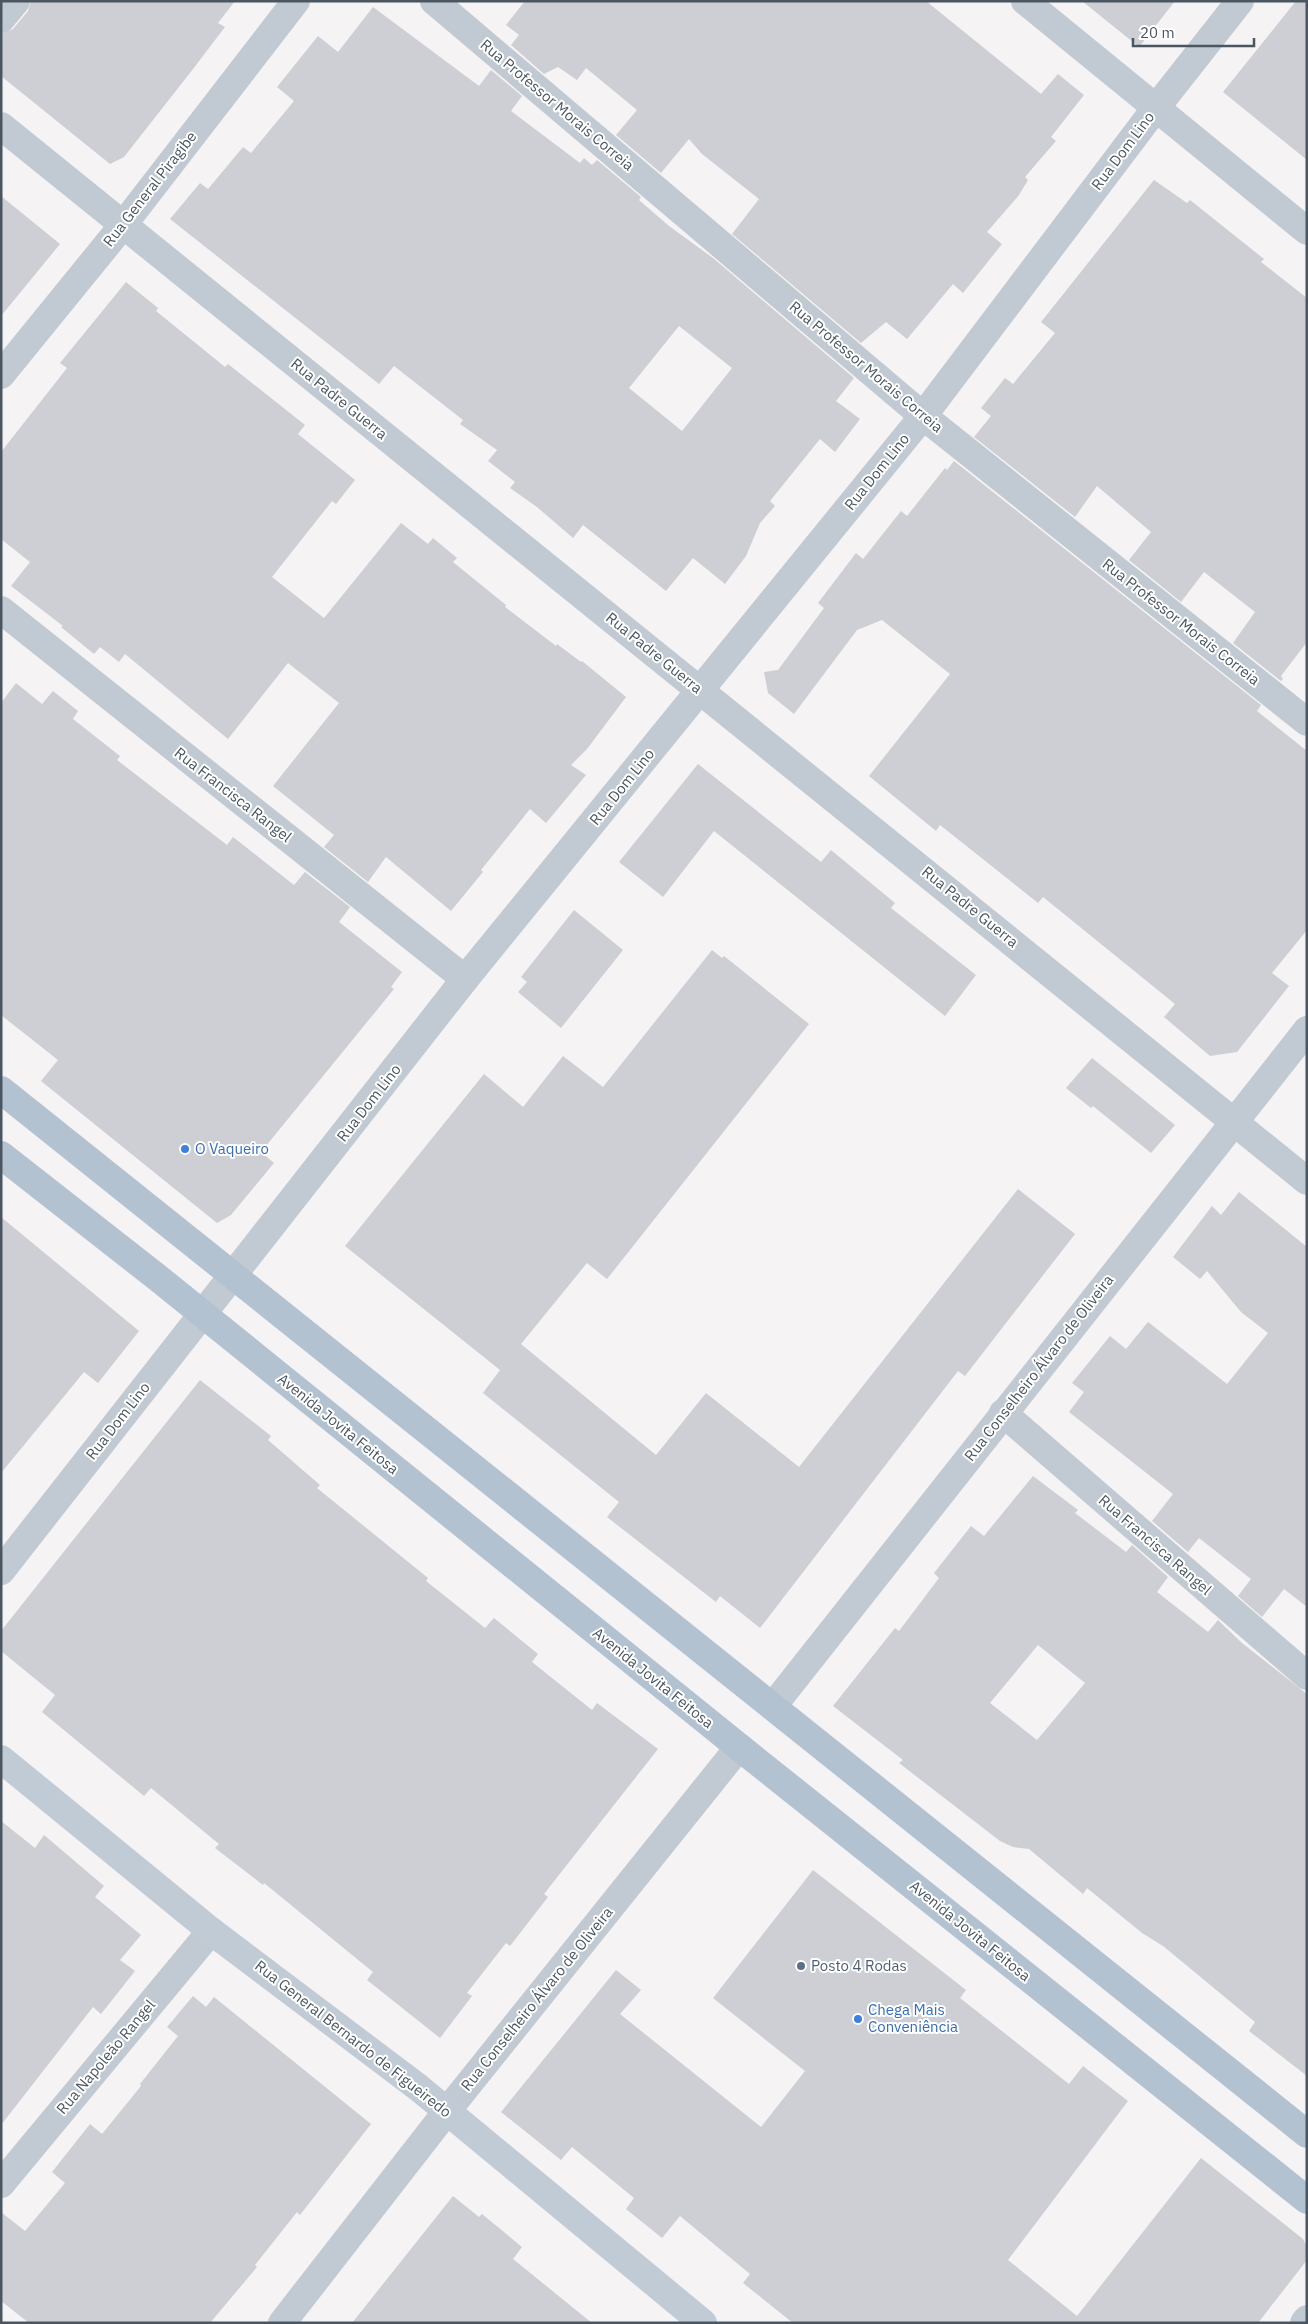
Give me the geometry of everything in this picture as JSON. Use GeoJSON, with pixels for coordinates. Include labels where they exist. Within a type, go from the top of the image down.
{"type":"FeatureCollection","features":[{"type":"Feature","properties":{"kind":"main road"},"geometry":{"type":"LineString","coordinates":[[1,1090],[1307,2134]]}},
{"type":"Feature","properties":{"kind":"main road","name":"Avenida Jovita Feitosa"},"geometry":{"type":"LineString","coordinates":[[1,1155],[1307,2200]]}},
{"type":"Feature","properties":{"kind":"street"},"geometry":{"type":"LineString","coordinates":[[1,19],[16,1]]}},
{"type":"Feature","properties":{"kind":"street","name":"Rua General Piragibe"},"geometry":{"type":"LineString","coordinates":[[1,375],[123,225],[296,1]]}},
{"type":"Feature","properties":{"kind":"street","name":"Rua Professor Morais Correia"},"geometry":{"type":"LineString","coordinates":[[434,1],[922,416],[1307,722]]}},
{"type":"Feature","properties":{"kind":"street"},"geometry":{"type":"LineString","coordinates":[[1024,1],[1307,231]]}},
{"type":"Feature","properties":{"kind":"street","name":"Rua Dom Lino"},"geometry":{"type":"LineString","coordinates":[[1,1570],[465,980],[922,416],[1155,109],[1240,1]]}},
{"type":"Feature","properties":{"kind":"street","name":"Rua Padre Guerra"},"geometry":{"type":"LineString","coordinates":[[1,126],[1307,1181]]}},
{"type":"Feature","properties":{"kind":"street","name":"Rua Francisca Rangel"},"geometry":{"type":"LineString","coordinates":[[1,610],[465,980]]}},
{"type":"Feature","properties":{"kind":"street","name":"Rua Conselheiro Álvaro de Oliveira"},"geometry":{"type":"LineString","coordinates":[[773,1706],[1307,1030]]}},
{"type":"Feature","properties":{"kind":"street","name":"Rua Francisca Rangel"},"geometry":{"type":"LineString","coordinates":[[1003,1413],[1307,1676]]}},
{"type":"Feature","properties":{"kind":"street","name":"Rua Conselheiro Álvaro de Oliveira"},"geometry":{"type":"LineString","coordinates":[[282,2323],[447,2111],[739,1747]]}},
{"type":"Feature","properties":{"kind":"street","name":"Rua General Bernardo de Figueiredo"},"geometry":{"type":"LineString","coordinates":[[1,1758],[211,1931],[447,2111],[703,2323]]}},
{"type":"Feature","properties":{"kind":"street","name":"Rua Napoleão Rangel"},"geometry":{"type":"LineString","coordinates":[[1,2184],[211,1931]]}},
{"type":"Feature","properties":{"kind":"street"},"geometry":{"type":"LineString","coordinates":[[1304,2323],[1307,2319]]}},
{"type":"Feature","properties":{"kind":"building"},"geometry":{"type":"Polygon","coordinates":[[[31,1],[235,1],[218,23],[225,27],[193,69],[124,157],[110,164],[1,76],[1,34],[13,29],[28,11],[31,1]]]}},
{"type":"Feature","properties":{"kind":"building"},"geometry":{"type":"Polygon","coordinates":[[[525,1],[926,1],[1041,94],[1058,74],[1084,95],[1051,137],[1056,141],[1025,177],[1028,180],[1019,195],[987,232],[1002,244],[963,293],[953,284],[907,339],[886,322],[861,343],[732,234],[759,199],[702,154],[689,139],[661,173],[616,135],[637,110],[586,68],[577,80],[558,67],[544,74],[511,45],[519,35],[506,25],[525,1]]]}},
{"type":"Feature","properties":{"kind":"building"},"geometry":{"type":"Polygon","coordinates":[[[1082,1],[1175,1],[1139,47],[1082,1]]]}},
{"type":"Feature","properties":{"kind":"building"},"geometry":{"type":"Polygon","coordinates":[[[1296,1],[1307,1],[1307,160],[1223,92],[1296,1]]]}},
{"type":"Feature","properties":{"kind":"building"},"geometry":{"type":"Polygon","coordinates":[[[373,7],[479,86],[491,70],[522,96],[511,111],[580,163],[584,158],[592,165],[597,160],[641,197],[639,200],[669,226],[713,258],[854,378],[836,401],[860,419],[835,452],[820,439],[770,501],[775,506],[760,523],[746,556],[725,584],[693,558],[666,591],[583,525],[573,538],[537,507],[510,488],[515,482],[488,461],[497,450],[460,424],[463,420],[394,366],[379,384],[170,219],[200,183],[208,189],[243,147],[251,153],[294,101],[277,87],[318,36],[338,52],[373,7]],[[679,326],[629,388],[682,431],[732,368],[679,326]]]}},
{"type":"Feature","properties":{"kind":"building"},"geometry":{"type":"Polygon","coordinates":[[[1154,180],[1187,203],[1190,200],[1264,259],[1261,262],[1307,298],[1307,642],[1281,676],[1283,679],[1281,681],[1233,643],[1255,612],[1204,572],[1181,602],[1129,560],[1151,532],[1097,486],[1075,517],[974,437],[991,416],[981,408],[1005,378],[1013,384],[1055,333],[1041,322],[1154,180]]]}},
{"type":"Feature","properties":{"kind":"building"},"geometry":{"type":"Polygon","coordinates":[[[1,196],[60,244],[1,316],[1,196]]]}},
{"type":"Feature","properties":{"kind":"building"},"geometry":{"type":"Polygon","coordinates":[[[126,282],[158,308],[156,311],[225,367],[228,364],[305,425],[298,434],[355,480],[336,504],[332,501],[272,577],[324,618],[401,523],[428,544],[433,538],[457,558],[453,562],[506,605],[505,607],[556,646],[557,644],[582,661],[626,697],[587,749],[571,765],[586,775],[546,823],[530,809],[451,911],[386,857],[368,882],[324,847],[334,835],[273,786],[339,703],[288,663],[228,739],[125,654],[119,662],[100,647],[94,654],[61,627],[63,626],[11,586],[30,562],[1,539],[1,452],[67,368],[60,363],[126,282]]]}},
{"type":"Feature","properties":{"kind":"building"},"geometry":{"type":"Polygon","coordinates":[[[954,461],[1261,705],[1257,711],[1307,751],[1307,930],[1272,973],[1289,986],[1237,1052],[1210,1056],[1164,1017],[1175,1004],[1043,897],[1038,903],[940,825],[936,831],[869,776],[950,674],[882,620],[857,630],[794,714],[768,693],[764,672],[778,670],[824,608],[818,603],[856,553],[863,559],[901,511],[907,516],[945,468],[947,470],[954,461]]]}},
{"type":"Feature","properties":{"kind":"building"},"geometry":{"type":"Polygon","coordinates":[[[16,683],[42,704],[53,691],[78,711],[73,719],[120,756],[117,760],[227,845],[233,837],[294,885],[305,872],[350,907],[339,922],[402,972],[391,987],[394,989],[261,1152],[274,1163],[231,1215],[217,1223],[41,1081],[58,1060],[1,1015],[1,703],[16,683]]]}},
{"type":"Feature","properties":{"kind":"building"},"geometry":{"type":"Polygon","coordinates":[[[698,764],[821,862],[831,850],[895,903],[891,908],[976,975],[945,1016],[714,831],[663,897],[619,862],[698,764]]]}},
{"type":"Feature","properties":{"kind":"building"},"geometry":{"type":"Polygon","coordinates":[[[574,910],[623,950],[561,1028],[518,992],[527,982],[521,977],[574,910]]]}},
{"type":"Feature","properties":{"kind":"building"},"geometry":{"type":"Polygon","coordinates":[[[712,950],[722,958],[724,956],[809,1024],[607,1279],[587,1263],[521,1344],[656,1455],[706,1393],[799,1467],[1018,1189],[1075,1234],[965,1376],[958,1371],[760,1628],[720,1596],[716,1602],[607,1517],[619,1502],[483,1393],[500,1370],[345,1246],[484,1074],[523,1107],[563,1056],[603,1087],[712,950]]]}},
{"type":"Feature","properties":{"kind":"building"},"geometry":{"type":"Polygon","coordinates":[[[1092,1058],[1175,1125],[1151,1153],[1093,1106],[1091,1108],[1066,1088],[1092,1058]]]}},
{"type":"Feature","properties":{"kind":"building"},"geometry":{"type":"Polygon","coordinates":[[[1239,1192],[1307,1247],[1307,1607],[1284,1589],[1262,1617],[1238,1596],[1251,1579],[1199,1538],[1188,1552],[1152,1521],[1173,1494],[1069,1412],[1084,1392],[1072,1383],[1110,1336],[1126,1349],[1148,1322],[1227,1384],[1268,1333],[1241,1312],[1207,1271],[1200,1279],[1173,1257],[1212,1206],[1221,1215],[1239,1192]]]}},
{"type":"Feature","properties":{"kind":"building"},"geometry":{"type":"Polygon","coordinates":[[[1,1217],[139,1331],[98,1383],[84,1372],[1,1473],[1,1217]]]}},
{"type":"Feature","properties":{"kind":"building"},"geometry":{"type":"Polygon","coordinates":[[[200,1380],[271,1436],[268,1440],[320,1485],[317,1488],[428,1578],[426,1581],[485,1628],[494,1618],[538,1654],[532,1662],[592,1710],[597,1703],[658,1749],[544,1894],[548,1897],[510,1946],[506,1943],[467,1993],[472,1996],[440,2038],[367,1980],[373,1972],[264,1883],[263,1885],[215,1848],[219,1844],[151,1788],[144,1796],[42,1712],[55,1695],[1,1651],[1,1631],[200,1380]]]}},
{"type":"Feature","properties":{"kind":"building"},"geometry":{"type":"Polygon","coordinates":[[[1033,1476],[1078,1510],[1075,1513],[1126,1552],[1132,1545],[1168,1577],[1157,1592],[1208,1632],[1218,1620],[1242,1643],[1307,1694],[1307,2076],[1249,2031],[1255,2022],[1163,1946],[1142,1933],[1087,1888],[1083,1894],[1029,1849],[1013,1847],[1000,1841],[899,1763],[903,1760],[833,1706],[895,1628],[899,1631],[939,1578],[934,1573],[971,1526],[984,1536],[1033,1476]],[[1038,1645],[990,1703],[1037,1740],[1085,1683],[1038,1645]]]}},
{"type":"Feature","properties":{"kind":"building"},"geometry":{"type":"Polygon","coordinates":[[[1,1821],[35,1848],[44,1835],[104,1886],[95,1897],[141,1935],[120,1960],[135,1971],[101,2014],[93,2007],[1,2125],[1,1821]]]}},
{"type":"Feature","properties":{"kind":"building"},"geometry":{"type":"Polygon","coordinates":[[[813,1870],[966,1990],[960,1998],[1069,2084],[1083,2066],[1128,2101],[1008,2260],[1077,2316],[1201,2158],[1303,2239],[1307,2247],[1307,2260],[1258,2323],[793,2323],[743,2283],[750,2274],[680,2216],[662,2238],[626,2209],[634,2198],[572,2147],[561,2160],[501,2112],[616,1970],[641,1990],[620,2014],[761,2127],[805,2071],[713,1998],[813,1870]]]}},
{"type":"Feature","properties":{"kind":"building"},"geometry":{"type":"Polygon","coordinates":[[[193,1996],[206,2007],[214,1997],[371,2124],[300,2215],[297,2212],[255,2265],[257,2267],[210,2323],[29,2323],[1,2301],[1,2212],[25,2231],[65,2183],[52,2172],[90,2124],[102,2134],[141,2086],[140,2084],[178,2036],[167,2027],[193,1996]]]}},
{"type":"Feature","properties":{"kind":"building"},"geometry":{"type":"Polygon","coordinates":[[[453,2196],[479,2217],[482,2214],[522,2247],[513,2259],[592,2323],[352,2323],[453,2196]]]}},
{"type":"Feature","properties":{"kind":"place","name":"O Vaqueiro"},"geometry":{"type":"Point","coordinates":[185,1149]}},
{"type":"Feature","properties":{"kind":"place","name":"Posto 4 Rodas"},"geometry":{"type":"Point","coordinates":[801,1966]}},
{"type":"Feature","properties":{"kind":"place","name":"Chega Mais Conveniência"},"geometry":{"type":"Point","coordinates":[858,2019]}}]}
